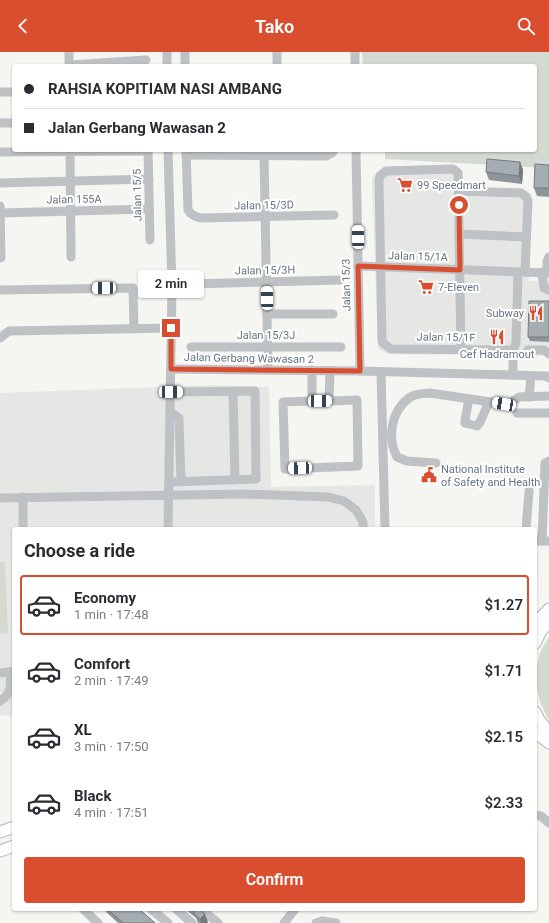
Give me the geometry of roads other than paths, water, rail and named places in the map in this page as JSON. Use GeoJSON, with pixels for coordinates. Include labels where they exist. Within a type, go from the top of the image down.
{"type":"FeatureCollection","features":[{"type":"Feature","properties":{"kind":"main road"},"geometry":{"type":"LineString","coordinates":[[537,622],[549,609]]}},
{"type":"Feature","properties":{"kind":"main road"},"geometry":{"type":"LineString","coordinates":[[537,638],[549,622]]}},
{"type":"Feature","properties":{"kind":"main road"},"geometry":{"type":"LineString","coordinates":[[537,717],[549,732]]}},
{"type":"Feature","properties":{"kind":"main road"},"geometry":{"type":"LineString","coordinates":[[537,734],[549,743]]}},
{"type":"Feature","properties":{"kind":"main road"},"geometry":{"type":"LineString","coordinates":[[0,832],[12,828]]}},
{"type":"Feature","properties":{"kind":"main road"},"geometry":{"type":"LineString","coordinates":[[0,851],[12,847]]}},
{"type":"Feature","properties":{"kind":"street"},"geometry":{"type":"LineString","coordinates":[[69,52],[69,64]]}},
{"type":"Feature","properties":{"kind":"street"},"geometry":{"type":"LineString","coordinates":[[167,52],[167,64]]}},
{"type":"Feature","properties":{"kind":"street"},"geometry":{"type":"LineString","coordinates":[[185,52],[185,64]]}},
{"type":"Feature","properties":{"kind":"street"},"geometry":{"type":"LineString","coordinates":[[277,52],[277,64]]}},
{"type":"Feature","properties":{"kind":"street"},"geometry":{"type":"LineString","coordinates":[[355,52],[355,64]]}},
{"type":"Feature","properties":{"kind":"street"},"geometry":{"type":"LineString","coordinates":[[91,64],[146,59]]}},
{"type":"Feature","properties":{"kind":"street"},"geometry":{"type":"LineString","coordinates":[[0,92],[12,92]]}},
{"type":"Feature","properties":{"kind":"street"},"geometry":{"type":"LineString","coordinates":[[0,123],[12,123]]}},
{"type":"Feature","properties":{"kind":"street"},"geometry":{"type":"LineString","coordinates":[[0,152],[12,152]]}},
{"type":"Feature","properties":{"kind":"street"},"geometry":{"type":"LineString","coordinates":[[70,152],[71,257]]}},
{"type":"Feature","properties":{"kind":"street","name":"Jalan 15/5"},"geometry":{"type":"LineString","coordinates":[[148,152],[150,240]]}},
{"type":"Feature","properties":{"kind":"street","name":"Jalan Gerbang Wawasan 2"},"geometry":{"type":"LineString","coordinates":[[168,152],[172,279],[171,369],[268,369],[548,376]]}},
{"type":"Feature","properties":{"kind":"street"},"geometry":{"type":"LineString","coordinates":[[186,152],[326,156],[333,152]]}},
{"type":"Feature","properties":{"kind":"street","name":"Jalan 15/3D"},"geometry":{"type":"LineString","coordinates":[[186,152],[188,210],[190,214],[195,217],[334,215]]}},
{"type":"Feature","properties":{"kind":"street","name":"Jalan 15/3"},"geometry":{"type":"LineString","coordinates":[[356,152],[360,371]]}},
{"type":"Feature","properties":{"kind":"street"},"geometry":{"type":"LineString","coordinates":[[264,155],[268,369]]}},
{"type":"Feature","properties":{"kind":"street"},"geometry":{"type":"LineString","coordinates":[[380,267],[380,176],[386,171],[452,169],[458,173],[461,350]]}},
{"type":"Feature","properties":{"kind":"street"},"geometry":{"type":"LineString","coordinates":[[0,183],[149,179]]}},
{"type":"Feature","properties":{"kind":"street"},"geometry":{"type":"LineString","coordinates":[[459,191],[521,193],[528,201],[516,343],[513,350],[514,375]]}},
{"type":"Feature","properties":{"kind":"street"},"geometry":{"type":"LineString","coordinates":[[0,206],[1,258]]}},
{"type":"Feature","properties":{"kind":"street","name":"Jalan 155A"},"geometry":{"type":"LineString","coordinates":[[0,213],[149,209]]}},
{"type":"Feature","properties":{"kind":"street"},"geometry":{"type":"LineString","coordinates":[[460,234],[526,237]]}},
{"type":"Feature","properties":{"kind":"street"},"geometry":{"type":"LineString","coordinates":[[549,257],[544,288],[545,290],[549,290]]}},
{"type":"Feature","properties":{"kind":"street","name":"Jalan 15/1A"},"geometry":{"type":"LineString","coordinates":[[358,266],[546,273]]}},
{"type":"Feature","properties":{"kind":"street","name":"Jalan 15/1F"},"geometry":{"type":"LineString","coordinates":[[380,267],[382,340],[386,347],[391,349],[513,350]]}},
{"type":"Feature","properties":{"kind":"street","name":"Jalan 15/3H"},"geometry":{"type":"LineString","coordinates":[[190,284],[340,280]]}},
{"type":"Feature","properties":{"kind":"street"},"geometry":{"type":"LineString","coordinates":[[0,290],[133,288],[134,328]]}},
{"type":"Feature","properties":{"kind":"street"},"geometry":{"type":"LineString","coordinates":[[267,314],[333,314]]}},
{"type":"Feature","properties":{"kind":"street"},"geometry":{"type":"LineString","coordinates":[[0,338],[9,332],[171,328]]}},
{"type":"Feature","properties":{"kind":"street","name":"Jalan 15/3J"},"geometry":{"type":"LineString","coordinates":[[191,347],[341,347]]}},
{"type":"Feature","properties":{"kind":"street"},"geometry":{"type":"LineString","coordinates":[[528,350],[544,350],[549,354]]}},
{"type":"Feature","properties":{"kind":"street"},"geometry":{"type":"LineString","coordinates":[[168,527],[170,495],[171,369]]}},
{"type":"Feature","properties":{"kind":"street"},"geometry":{"type":"LineString","coordinates":[[312,370],[312,401]]}},
{"type":"Feature","properties":{"kind":"street"},"geometry":{"type":"LineString","coordinates":[[329,401],[330,371]]}},
{"type":"Feature","properties":{"kind":"street"},"geometry":{"type":"LineString","coordinates":[[381,372],[384,527]]}},
{"type":"Feature","properties":{"kind":"street"},"geometry":{"type":"LineString","coordinates":[[529,397],[531,376]]}},
{"type":"Feature","properties":{"kind":"street"},"geometry":{"type":"LineString","coordinates":[[170,482],[256,479],[255,391],[171,392]]}},
{"type":"Feature","properties":{"kind":"street"},"geometry":{"type":"LineString","coordinates":[[233,392],[235,480]]}},
{"type":"Feature","properties":{"kind":"street"},"geometry":{"type":"LineString","coordinates":[[436,463],[407,461],[397,457],[394,446],[392,426],[393,419],[398,410],[409,397],[430,393],[504,404],[519,397],[549,396]]}},
{"type":"Feature","properties":{"kind":"street"},"geometry":{"type":"LineString","coordinates":[[469,399],[465,423],[477,426],[489,402]]}},
{"type":"Feature","properties":{"kind":"street"},"geometry":{"type":"LineString","coordinates":[[357,400],[358,466],[285,468],[283,402],[329,401],[357,400]]}},
{"type":"Feature","properties":{"kind":"street"},"geometry":{"type":"LineString","coordinates":[[170,412],[179,418],[181,482]]}},
{"type":"Feature","properties":{"kind":"street"},"geometry":{"type":"LineString","coordinates":[[517,413],[549,413]]}},
{"type":"Feature","properties":{"kind":"street"},"geometry":{"type":"LineString","coordinates":[[381,426],[392,426]]}},
{"type":"Feature","properties":{"kind":"street"},"geometry":{"type":"LineString","coordinates":[[542,541],[545,463],[549,461]]}},
{"type":"Feature","properties":{"kind":"street"},"geometry":{"type":"LineString","coordinates":[[526,527],[529,491]]}},
{"type":"Feature","properties":{"kind":"street"},"geometry":{"type":"LineString","coordinates":[[0,498],[244,494],[328,497],[344,502],[356,510],[363,522],[363,527]]}},
{"type":"Feature","properties":{"kind":"street"},"geometry":{"type":"LineString","coordinates":[[23,497],[23,527]]}},
{"type":"Feature","properties":{"kind":"street"},"geometry":{"type":"LineString","coordinates":[[0,673],[12,672],[11,688],[7,696],[0,701]]}},
{"type":"Feature","properties":{"kind":"street"},"geometry":{"type":"LineString","coordinates":[[537,815],[541,816],[549,823]]}},
{"type":"Feature","properties":{"kind":"street"},"geometry":{"type":"LineString","coordinates":[[85,911],[98,923]]}},
{"type":"Feature","properties":{"kind":"street"},"geometry":{"type":"LineString","coordinates":[[153,911],[168,923]]}},
{"type":"Feature","properties":{"kind":"street"},"geometry":{"type":"LineString","coordinates":[[178,911],[192,923]]}},
{"type":"Feature","properties":{"kind":"street"},"geometry":{"type":"LineString","coordinates":[[203,911],[218,923]]}},
{"type":"Feature","properties":{"kind":"street"},"geometry":{"type":"LineString","coordinates":[[284,923],[293,911]]}},
{"type":"Feature","properties":{"kind":"street"},"geometry":{"type":"LineString","coordinates":[[316,923],[322,921],[336,923]]}},
{"type":"Feature","properties":{"kind":"place","name":"99 Speedmart"},"geometry":{"type":"Point","coordinates":[405,185]}},
{"type":"Feature","properties":{"kind":"place","name":"7-Eleven"},"geometry":{"type":"Point","coordinates":[426,287]}},
{"type":"Feature","properties":{"kind":"place","name":"Subway"},"geometry":{"type":"Point","coordinates":[536,313]}},
{"type":"Feature","properties":{"kind":"place","name":"Cef Hadramout"},"geometry":{"type":"Point","coordinates":[497,337]}},
{"type":"Feature","properties":{"kind":"place","name":"National Institute of Safety and Health"},"geometry":{"type":"Point","coordinates":[429,475]}}]}
